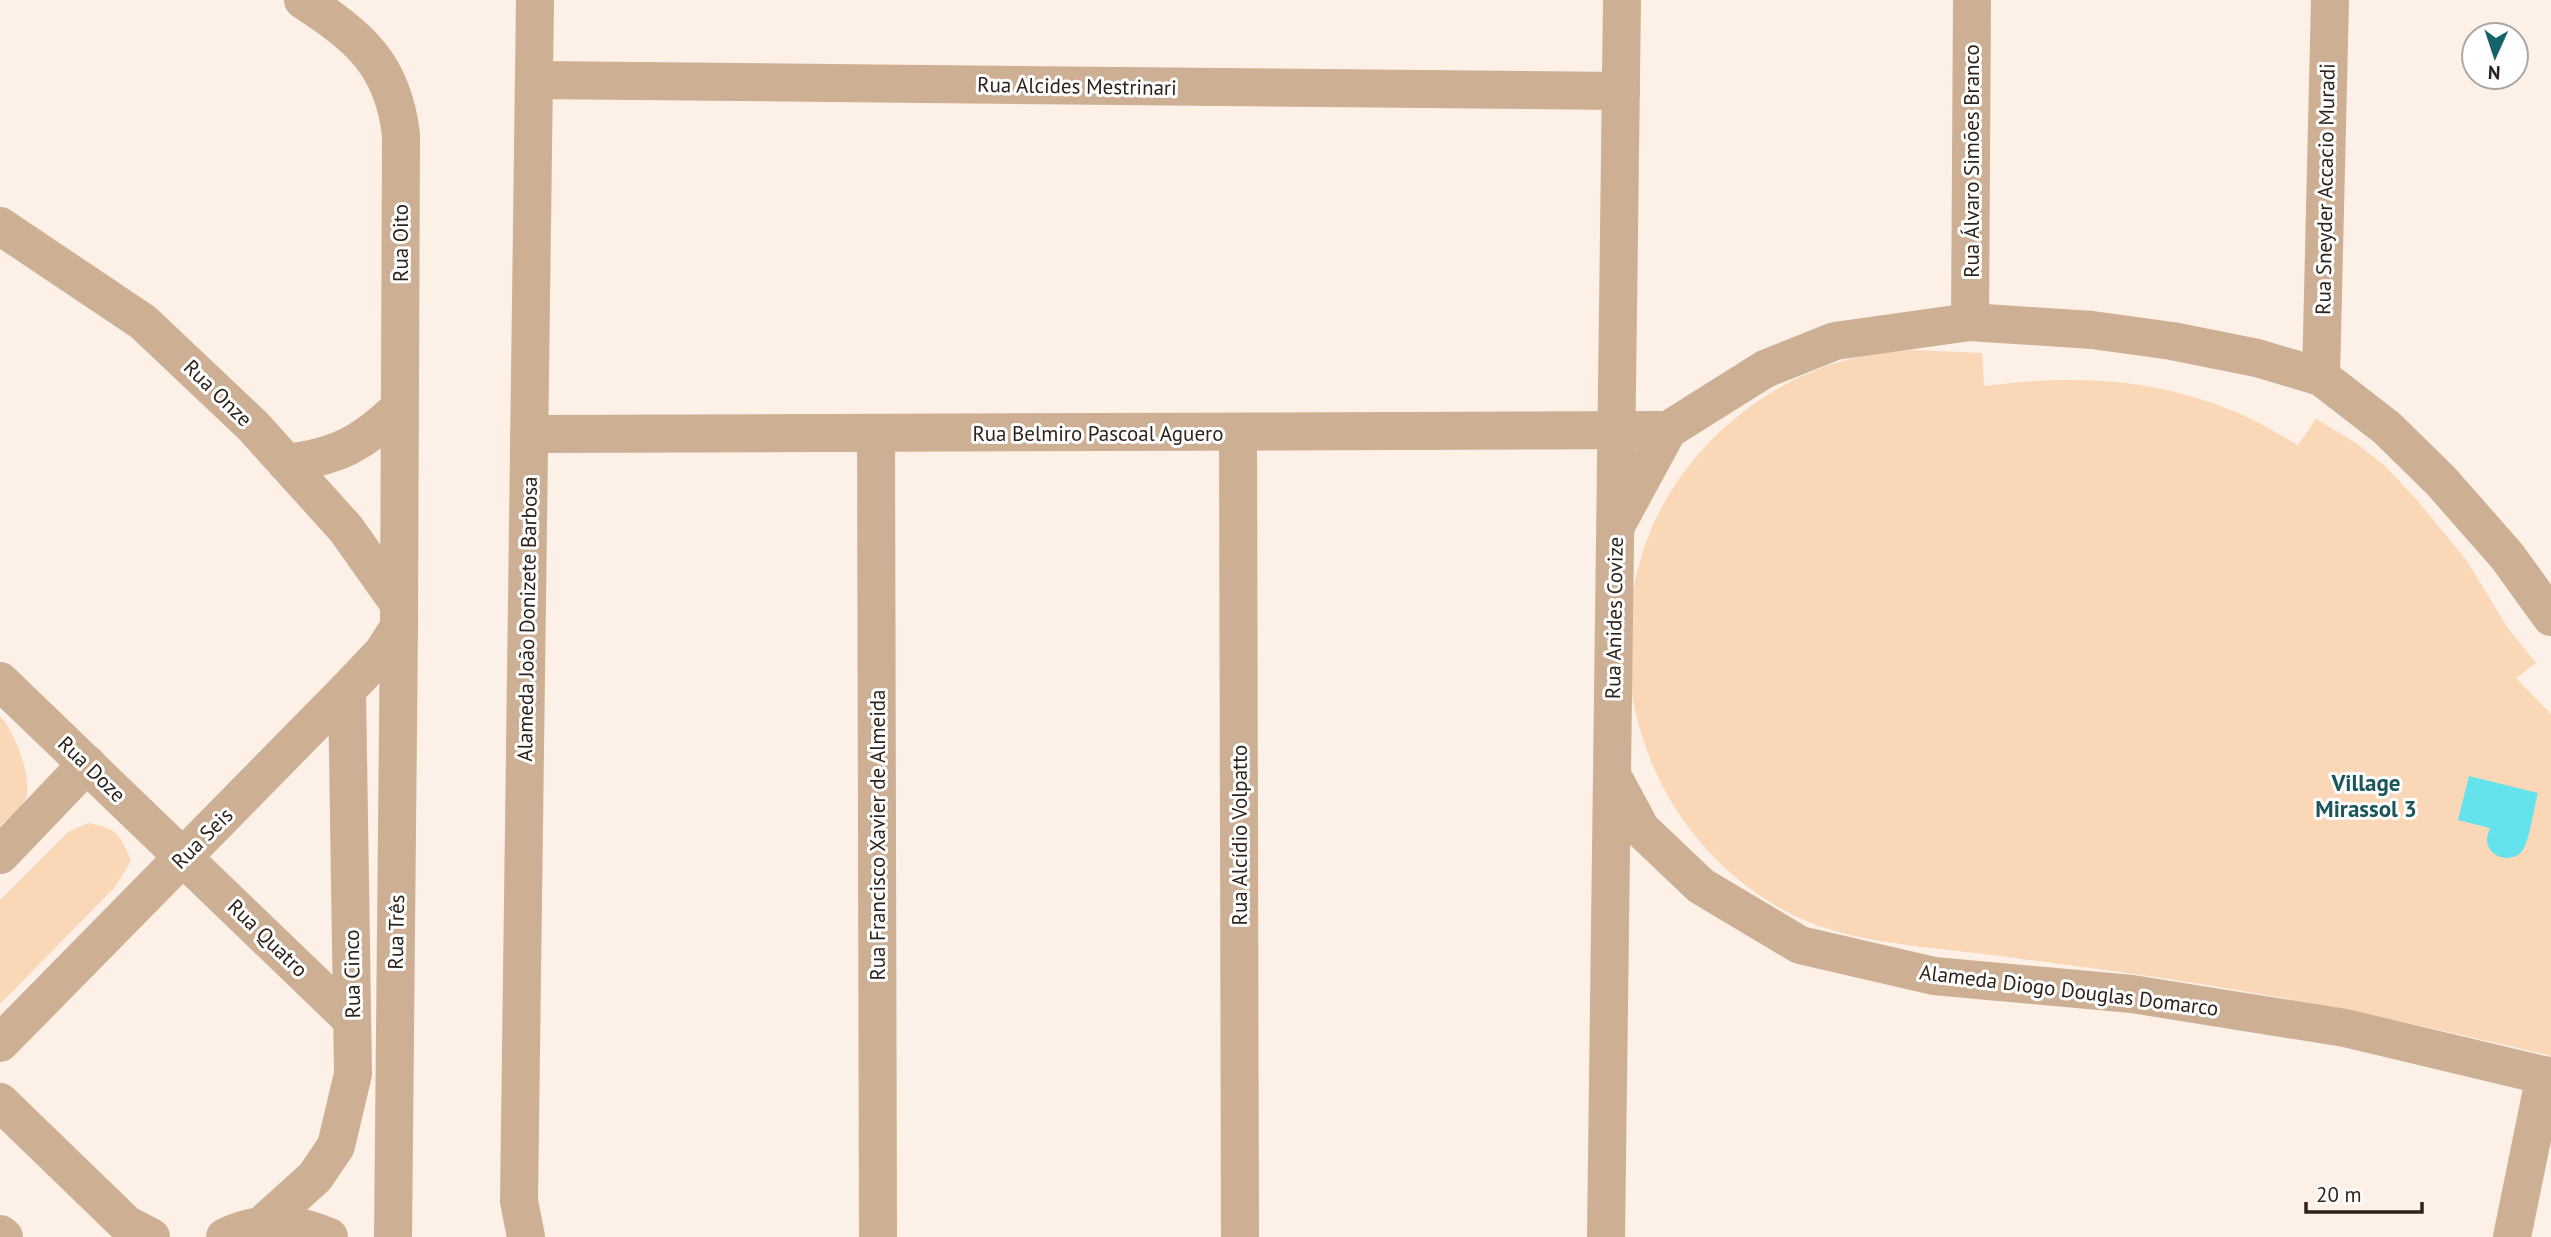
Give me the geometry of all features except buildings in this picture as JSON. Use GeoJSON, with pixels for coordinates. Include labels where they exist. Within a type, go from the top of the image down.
{"type":"FeatureCollection","features":[{"type":"Feature","properties":{"kind":"street","name":"Rua Oito"},"geometry":{"type":"LineString","coordinates":[[303,0],[326,15],[371,53],[387,80],[397,106],[401,135],[398,614]]}},
{"type":"Feature","properties":{"kind":"street","name":"Alameda João Donizete Barbosa"},"geometry":{"type":"LineString","coordinates":[[526,1237],[519,1201],[535,0]]}},
{"type":"Feature","properties":{"kind":"street","name":"Rua Anides Covize"},"geometry":{"type":"LineString","coordinates":[[1606,1237],[1622,0]]}},
{"type":"Feature","properties":{"kind":"street","name":"Rua Álvaro Simões Branco"},"geometry":{"type":"LineString","coordinates":[[1970,322],[1972,0]]}},
{"type":"Feature","properties":{"kind":"street","name":"Rua Sneyder Accacio Muradi"},"geometry":{"type":"LineString","coordinates":[[2321,377],[2330,0]]}},
{"type":"Feature","properties":{"kind":"street","name":"Rua Alcides Mestrinari"},"geometry":{"type":"LineString","coordinates":[[534,80],[1621,91]]}},
{"type":"Feature","properties":{"kind":"street","name":"Rua Onze"},"geometry":{"type":"LineString","coordinates":[[0,226],[143,322],[253,426],[346,529],[398,614]]}},
{"type":"Feature","properties":{"kind":"street"},"geometry":{"type":"LineString","coordinates":[[1615,528],[1668,430],[1765,369],[1835,341],[1970,322],[2092,330],[2172,341],[2257,358],[2321,377],[2387,428],[2441,481],[2507,556],[2551,617]]}},
{"type":"Feature","properties":{"kind":"street"},"geometry":{"type":"LineString","coordinates":[[286,463],[318,459],[348,449],[375,431],[398,409]]}},
{"type":"Feature","properties":{"kind":"street","name":"Rua Belmiro Pascoal Aguero"},"geometry":{"type":"LineString","coordinates":[[529,434],[1668,430]]}},
{"type":"Feature","properties":{"kind":"street","name":"Rua Alcídio Volpatto"},"geometry":{"type":"LineString","coordinates":[[1238,432],[1240,1237]]}},
{"type":"Feature","properties":{"kind":"street","name":"Rua Francisco Xavier de Almeida"},"geometry":{"type":"LineString","coordinates":[[876,433],[878,1237]]}},
{"type":"Feature","properties":{"kind":"street","name":"Rua Seis"},"geometry":{"type":"LineString","coordinates":[[0,1043],[383,652],[398,614]]}},
{"type":"Feature","properties":{"kind":"street","name":"Rua Três"},"geometry":{"type":"LineString","coordinates":[[393,1237],[398,614]]}},
{"type":"Feature","properties":{"kind":"street","name":"Rua Doze"},"geometry":{"type":"LineString","coordinates":[[0,681],[184,857]]}},
{"type":"Feature","properties":{"kind":"street","name":"Rua Cinco"},"geometry":{"type":"LineString","coordinates":[[262,1225],[315,1177],[336,1146],[353,1074],[347,690]]}},
{"type":"Feature","properties":{"kind":"street"},"geometry":{"type":"LineString","coordinates":[[0,855],[87,764]]}},
{"type":"Feature","properties":{"kind":"street","name":"Alameda Diogo Douglas Domarco"},"geometry":{"type":"LineString","coordinates":[[1612,775],[1642,829],[1701,886],[1800,945],[1934,976],[2132,994],[2345,1028],[2548,1076]]}},
{"type":"Feature","properties":{"kind":"street","name":"Rua Quatro"},"geometry":{"type":"LineString","coordinates":[[184,857],[352,1020]]}},
{"type":"Feature","properties":{"kind":"street"},"geometry":{"type":"LineString","coordinates":[[2512,1237],[2548,1076]]}},
{"type":"Feature","properties":{"kind":"street"},"geometry":{"type":"LineString","coordinates":[[0,1102],[130,1233]]}},
{"type":"Feature","properties":{"kind":"street"},"geometry":{"type":"LineString","coordinates":[[225,1237],[262,1225],[288,1225],[313,1230],[329,1237]]}},
{"type":"Feature","properties":{"kind":"shaded area"},"geometry":{"type":"Polygon","coordinates":[[[1911,350],[1982,353],[1984,386],[2086,380],[2153,387],[2186,395],[2251,419],[2298,445],[2316,419],[2356,443],[2386,467],[2416,499],[2467,561],[2507,627],[2536,663],[2516,678],[2551,714],[2551,1056],[2279,997],[2113,971],[1894,943],[1831,930],[1791,914],[1742,883],[1701,843],[1669,797],[1646,746],[1632,692],[1628,636],[1635,580],[1653,525],[1690,464],[1742,413],[1772,392],[1804,375],[1838,362],[1873,354],[1911,350]]]}},
{"type":"Feature","properties":{"kind":"shaded area"},"geometry":{"type":"Polygon","coordinates":[[[0,716],[21,755],[27,789],[21,806],[0,826],[0,716]]]}},
{"type":"Feature","properties":{"kind":"shaded area"},"geometry":{"type":"Polygon","coordinates":[[[88,823],[116,834],[131,861],[115,887],[0,1004],[0,900],[68,832],[88,823]]]}},
{"type":"Feature","properties":{"kind":"water"},"geometry":{"type":"Polygon","coordinates":[[[2469,776],[2538,793],[2524,848],[2514,857],[2502,857],[2492,851],[2487,838],[2490,828],[2458,820],[2469,776]]]}},
{"type":"Feature","properties":{"kind":"district","name":"Village Mirassol 3"},"geometry":{"type":"Point","coordinates":[2366,795]}}]}
